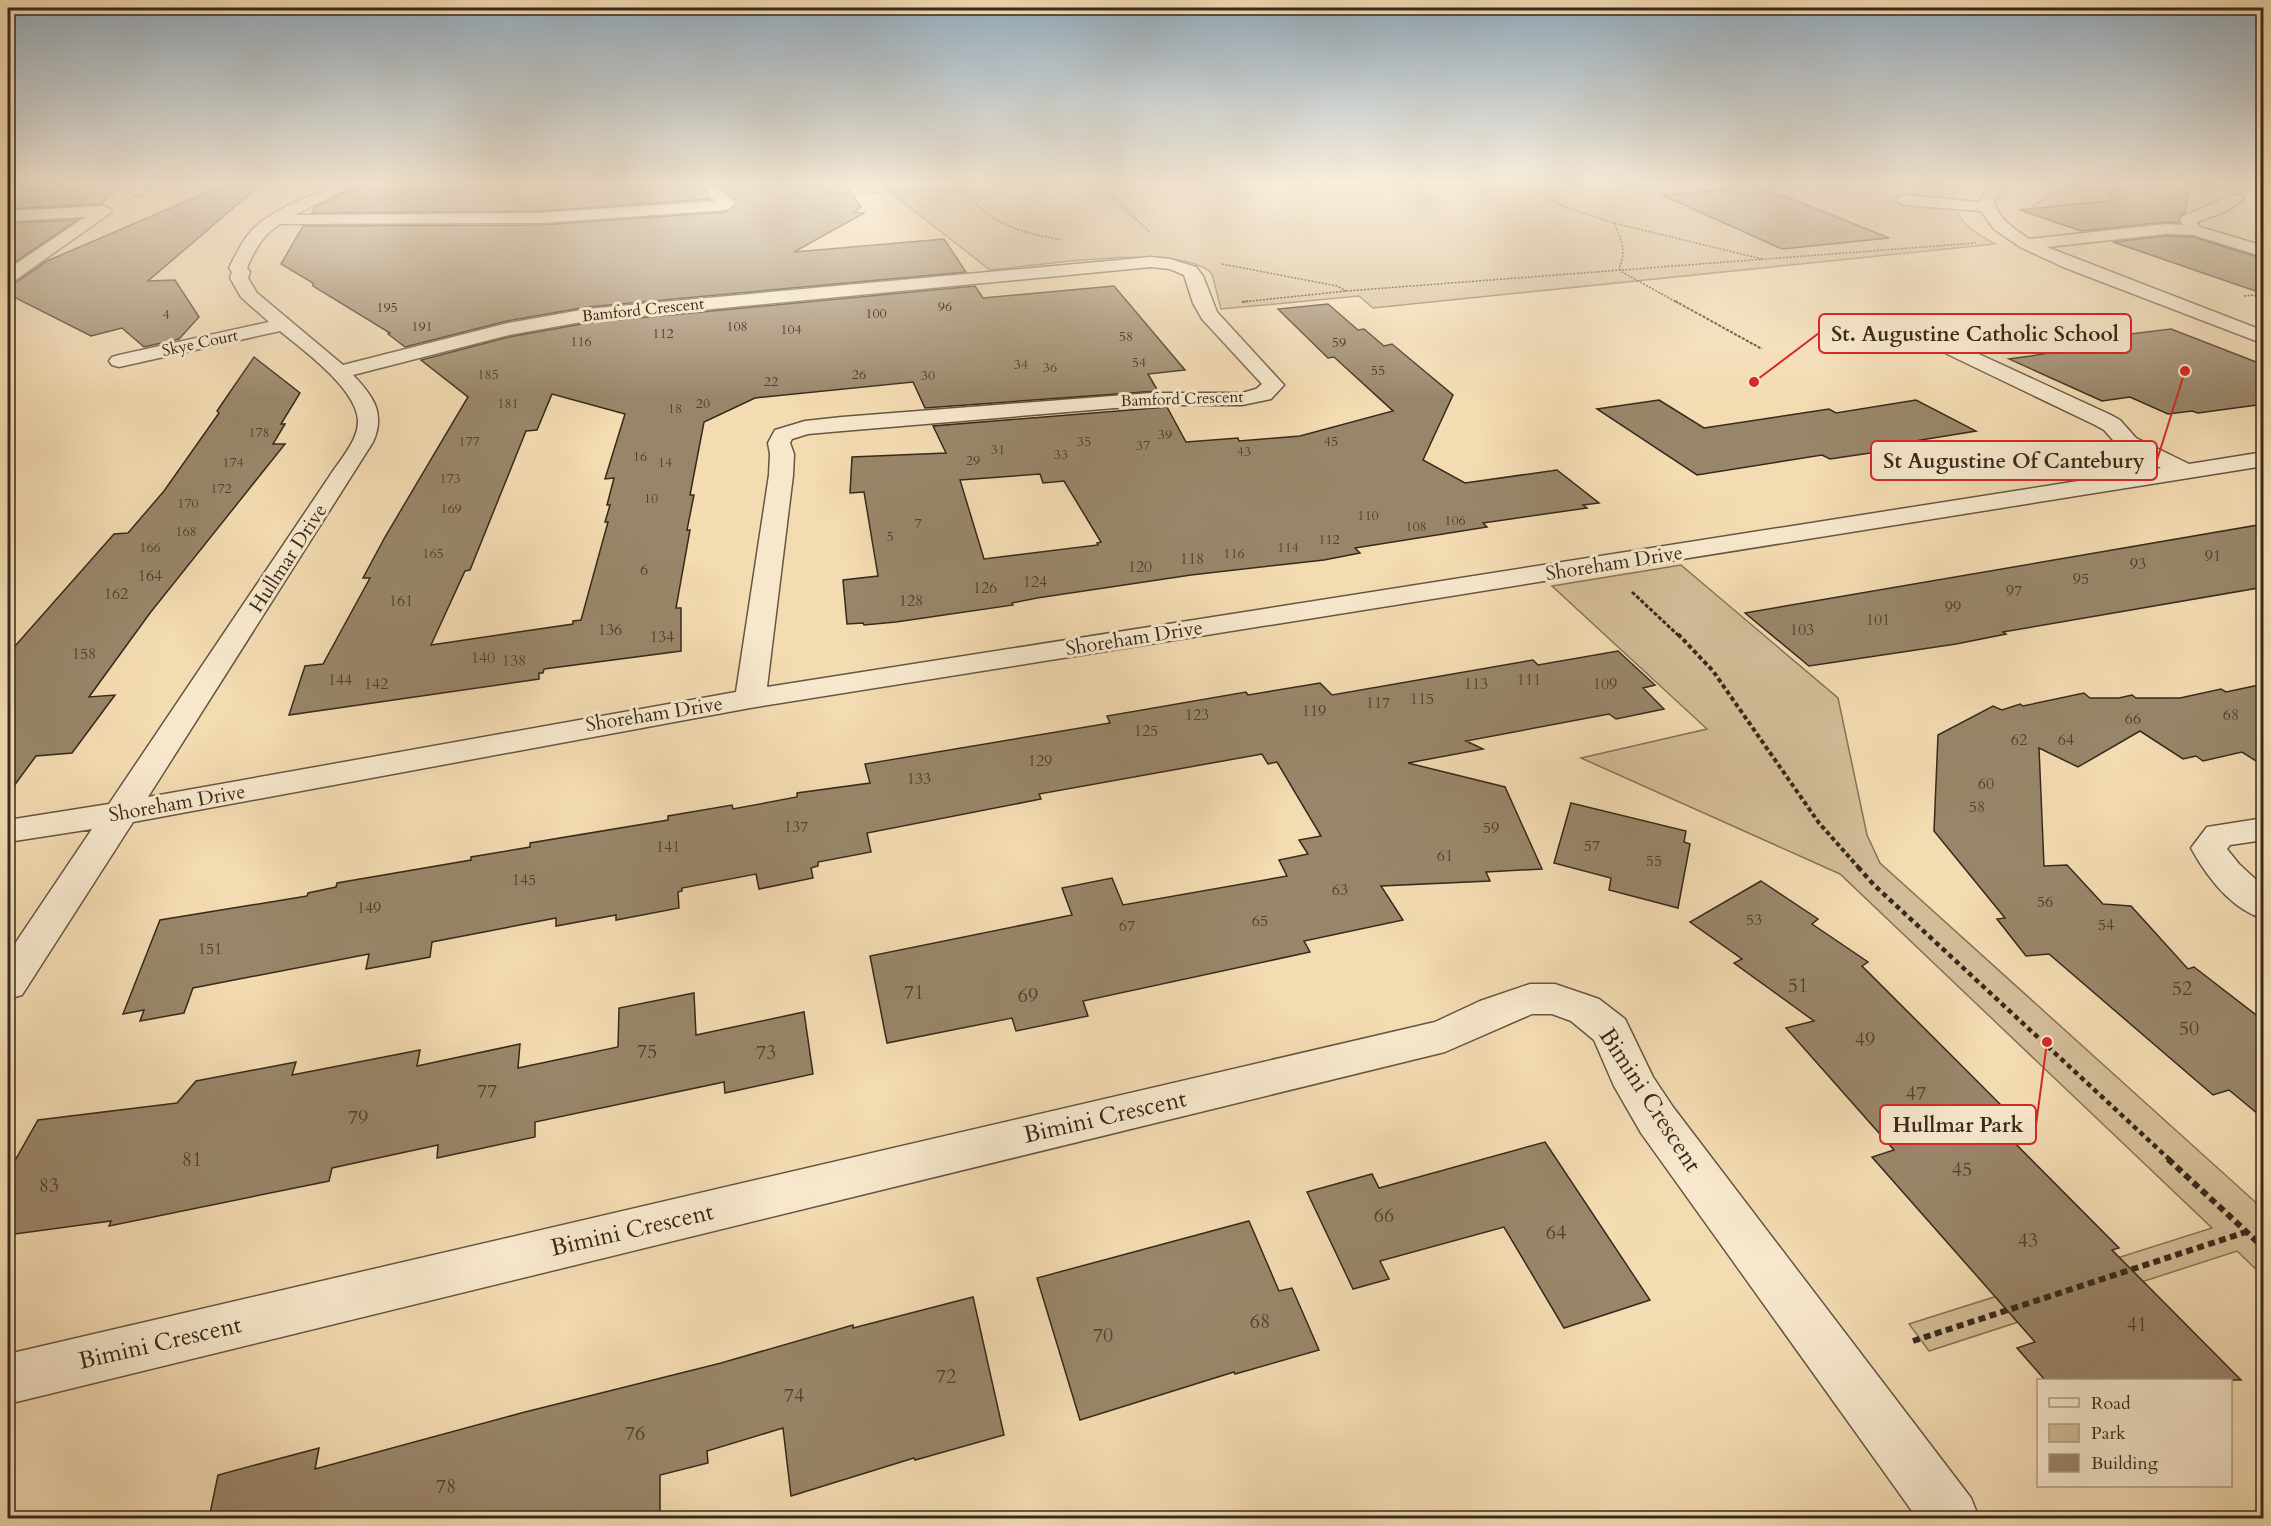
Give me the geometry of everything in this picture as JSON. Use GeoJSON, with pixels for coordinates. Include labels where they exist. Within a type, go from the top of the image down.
{"type":"FeatureCollection","features":[{"type":"Feature","properties":{"kind":"street"},"geometry":{"type":"LineString","coordinates":[[8,277],[38,256]]}},
{"type":"Feature","properties":{"kind":"street","name":"Hullmar Drive"},"geometry":{"type":"LineString","coordinates":[[8,985],[341,477],[364,436],[370,419],[364,402],[341,372],[251,297],[239,278],[241,272],[238,268],[243,256]]}},
{"type":"Feature","properties":{"kind":"street"},"geometry":{"type":"LineString","coordinates":[[2055,256],[2264,338]]}},
{"type":"Feature","properties":{"kind":"street","name":"Bamford Crescent"},"geometry":{"type":"LineString","coordinates":[[341,372],[508,329],[587,315],[1151,262],[1187,268],[1195,275],[1202,305],[1230,340],[1274,385],[1263,394],[1242,399],[1151,399],[842,424],[805,428],[783,435],[779,442],[782,454],[781,475],[750,699]]}},
{"type":"Feature","properties":{"kind":"street"},"geometry":{"type":"LineString","coordinates":[[2074,282],[2107,278]]}},
{"type":"Feature","properties":{"kind":"street"},"geometry":{"type":"LineString","coordinates":[[2119,300],[2155,296]]}},
{"type":"Feature","properties":{"kind":"street","name":"Skye Court"},"geometry":{"type":"LineString","coordinates":[[119,361],[282,325]]}},
{"type":"Feature","properties":{"kind":"street"},"geometry":{"type":"LineString","coordinates":[[1904,337],[1950,348],[2103,420],[2112,425],[2128,443],[2185,471]]}},
{"type":"Feature","properties":{"kind":"street","name":"Shoreham Drive"},"geometry":{"type":"LineString","coordinates":[[8,831],[118,814],[587,725],[2264,459]]}},
{"type":"Feature","properties":{"kind":"street"},"geometry":{"type":"LineString","coordinates":[[2264,828],[2219,835],[2209,848],[2218,866],[2236,885],[2264,906]]}},
{"type":"Feature","properties":{"kind":"street","name":"Bimini Crescent"},"geometry":{"type":"LineString","coordinates":[[8,1379],[1434,1039],[1530,999],[1555,999],[1585,1010],[1610,1030],[1636,1086],[1657,1120],[1951,1518]]}},
{"type":"Feature","properties":{"kind":"path"},"geometry":{"type":"LineString","coordinates":[[1623,256],[1619,268],[1622,272],[1762,349]]}},
{"type":"Feature","properties":{"kind":"path"},"geometry":{"type":"LineString","coordinates":[[1751,256],[1767,260]]}},
{"type":"Feature","properties":{"kind":"path"},"geometry":{"type":"LineString","coordinates":[[1202,305],[1346,291],[1815,256]]}},
{"type":"Feature","properties":{"kind":"path"},"geometry":{"type":"LineString","coordinates":[[1218,264],[1226,263],[1337,286],[1346,291]]}},
{"type":"Feature","properties":{"kind":"path"},"geometry":{"type":"LineString","coordinates":[[2240,297],[2253,295],[2263,298]]}},
{"type":"Feature","properties":{"kind":"path"},"geometry":{"type":"LineString","coordinates":[[1603,565],[1702,657],[1819,823],[1874,885],[2264,1248]]}},
{"type":"Feature","properties":{"kind":"path"},"geometry":{"type":"LineString","coordinates":[[1913,1341],[2246,1232]]}},
{"type":"Feature","properties":{"kind":"green space"},"geometry":{"type":"Polygon","coordinates":[[[972,256],[1876,256],[1373,308],[1359,296],[1221,309],[1212,274],[1196,264],[1172,259],[1107,258],[990,270],[972,256]]]}},
{"type":"Feature","properties":{"kind":"green space"},"geometry":{"type":"Polygon","coordinates":[[[1681,565],[1838,698],[1867,835],[1880,863],[2263,1209],[2263,1276],[2237,1251],[1929,1351],[1909,1324],[2212,1228],[1840,874],[1581,758],[1707,729],[1552,586],[1681,565]]]}},
{"type":"Feature","properties":{"kind":"building"},"geometry":{"type":"Polygon","coordinates":[[[8,256],[24,256],[8,267],[8,256]]]}},
{"type":"Feature","properties":{"kind":"building"},"geometry":{"type":"Polygon","coordinates":[[[58,256],[177,256],[148,281],[175,280],[199,317],[179,339],[144,347],[122,328],[91,336],[8,294],[8,284],[15,283],[47,261],[58,256]]]}},
{"type":"Feature","properties":{"kind":"building"},"geometry":{"type":"Polygon","coordinates":[[[286,256],[955,256],[966,272],[587,307],[507,321],[405,347],[388,334],[390,333],[281,264],[286,256]]]}},
{"type":"Feature","properties":{"kind":"building"},"geometry":{"type":"Polygon","coordinates":[[[2154,256],[2255,256],[2264,259],[2264,294],[2154,256]]]}},
{"type":"Feature","properties":{"kind":"building"},"geometry":{"type":"Polygon","coordinates":[[[975,286],[983,298],[1114,286],[1185,370],[1148,374],[1158,391],[925,408],[913,382],[755,398],[704,422],[690,495],[694,495],[687,530],[690,530],[676,608],[681,608],[681,651],[544,669],[543,673],[539,673],[539,679],[289,715],[305,666],[323,664],[370,578],[363,578],[385,537],[468,397],[421,360],[509,337],[587,323],[975,286]],[[552,394],[537,430],[526,431],[470,570],[465,571],[431,645],[573,624],[573,621],[581,620],[608,522],[605,522],[610,505],[607,505],[614,478],[605,479],[625,414],[552,394]]]}},
{"type":"Feature","properties":{"kind":"building"},"geometry":{"type":"Polygon","coordinates":[[[1328,304],[1358,330],[1364,329],[1384,346],[1392,344],[1453,395],[1423,460],[1465,483],[1557,470],[1599,503],[1583,505],[1587,508],[1483,523],[1487,527],[1355,548],[1360,553],[1324,560],[1191,575],[896,622],[847,624],[843,580],[878,576],[864,492],[850,493],[852,457],[946,453],[933,426],[1167,407],[1186,442],[1238,438],[1239,441],[1300,436],[1393,411],[1334,357],[1328,358],[1278,309],[1328,304]],[[1040,474],[960,480],[984,559],[1098,545],[1097,543],[1101,542],[1064,481],[1043,483],[1040,474]]]}},
{"type":"Feature","properties":{"kind":"building"},"geometry":{"type":"Polygon","coordinates":[[[2171,329],[2264,365],[2264,404],[2198,413],[2192,411],[2168,414],[2130,397],[2102,401],[2009,359],[2044,354],[2035,350],[2064,346],[2057,343],[2171,329]]]}},
{"type":"Feature","properties":{"kind":"building"},"geometry":{"type":"Polygon","coordinates":[[[254,357],[300,393],[281,424],[285,424],[273,444],[285,444],[150,613],[89,697],[115,695],[72,753],[36,756],[8,794],[8,654],[114,534],[128,533],[164,491],[219,413],[217,411],[254,357]]]}},
{"type":"Feature","properties":{"kind":"building"},"geometry":{"type":"Polygon","coordinates":[[[1659,400],[1704,428],[1829,409],[1836,413],[1916,400],[1976,431],[1902,443],[1910,447],[1830,459],[1822,455],[1697,475],[1597,409],[1659,400]]]}},
{"type":"Feature","properties":{"kind":"building"},"geometry":{"type":"Polygon","coordinates":[[[2264,524],[2264,587],[2003,632],[2006,634],[1956,644],[1809,666],[1745,613],[2264,524]]]}},
{"type":"Feature","properties":{"kind":"building"},"geometry":{"type":"Polygon","coordinates":[[[1618,651],[1655,685],[1643,688],[1664,709],[1616,719],[1609,714],[1466,741],[1483,749],[1408,763],[1505,787],[1542,869],[1486,872],[1490,881],[1381,886],[1403,920],[1304,941],[1310,952],[1083,1001],[1088,1016],[1016,1031],[1012,1018],[887,1043],[870,956],[1072,915],[1062,888],[1112,878],[1123,905],[1287,876],[1279,860],[1308,854],[1299,840],[1321,836],[1277,762],[1268,764],[1262,754],[1039,794],[1041,799],[867,833],[871,852],[818,862],[818,866],[811,868],[813,878],[759,889],[756,874],[682,888],[682,891],[678,892],[679,908],[616,920],[616,915],[556,926],[556,918],[432,942],[430,957],[366,969],[369,954],[193,988],[184,1013],[140,1021],[144,1010],[123,1014],[160,920],[307,896],[308,893],[336,887],[337,883],[471,860],[471,857],[530,847],[530,843],[668,820],[668,816],[732,805],[733,809],[797,797],[797,793],[870,783],[865,764],[1110,723],[1107,716],[1246,692],[1248,695],[1320,683],[1332,695],[1533,660],[1538,665],[1618,651]]]}},
{"type":"Feature","properties":{"kind":"building"},"geometry":{"type":"Polygon","coordinates":[[[2264,684],[2264,766],[2242,752],[2203,761],[2196,756],[2183,759],[2140,731],[2078,767],[2039,748],[2044,866],[2067,865],[2103,904],[2131,906],[2188,969],[2194,967],[2264,1021],[2264,1119],[2229,1090],[2213,1095],[2049,954],[2026,956],[1997,919],[2005,918],[1934,831],[1938,735],[1993,706],[2002,710],[2020,704],[2023,706],[2084,693],[2090,698],[2119,698],[2132,695],[2136,698],[2180,698],[2221,689],[2226,692],[2264,684]]]}},
{"type":"Feature","properties":{"kind":"building"},"geometry":{"type":"Polygon","coordinates":[[[1571,803],[1686,831],[1684,842],[1690,844],[1678,908],[1609,890],[1611,878],[1554,863],[1571,803]]]}},
{"type":"Feature","properties":{"kind":"building"},"geometry":{"type":"Polygon","coordinates":[[[1761,881],[1818,919],[1812,924],[1868,962],[1862,966],[2001,1105],[1982,1110],[2119,1248],[2112,1250],[2241,1380],[2044,1379],[2017,1348],[2035,1342],[1872,1157],[1894,1150],[1786,1028],[1814,1021],[1734,963],[1742,959],[1690,922],[1761,881]]]}},
{"type":"Feature","properties":{"kind":"building"},"geometry":{"type":"Polygon","coordinates":[[[694,993],[696,1035],[804,1012],[813,1074],[725,1093],[724,1082],[535,1122],[535,1137],[437,1158],[438,1145],[332,1168],[329,1181],[109,1226],[111,1221],[8,1235],[8,1173],[38,1120],[177,1103],[196,1081],[296,1062],[292,1075],[420,1050],[417,1066],[520,1044],[518,1068],[618,1047],[619,1008],[694,993]]]}},
{"type":"Feature","properties":{"kind":"building"},"geometry":{"type":"Polygon","coordinates":[[[1545,1142],[1650,1300],[1564,1328],[1504,1227],[1380,1261],[1389,1279],[1353,1289],[1307,1192],[1372,1174],[1379,1188],[1545,1142]]]}},
{"type":"Feature","properties":{"kind":"building"},"geometry":{"type":"Polygon","coordinates":[[[1249,1221],[1279,1291],[1292,1288],[1319,1350],[1235,1374],[1234,1372],[1080,1420],[1037,1278],[1249,1221]]]}},
{"type":"Feature","properties":{"kind":"building"},"geometry":{"type":"Polygon","coordinates":[[[973,1297],[1004,1435],[915,1460],[914,1458],[791,1496],[783,1428],[707,1451],[708,1463],[660,1475],[660,1518],[209,1518],[218,1475],[319,1448],[315,1469],[525,1412],[721,1363],[853,1325],[853,1328],[973,1297]]]}},
{"type":"Feature","properties":{"kind":"place","name":"St Augustine Of Cantebury"},"geometry":{"type":"Point","coordinates":[2185,371]}},
{"type":"Feature","properties":{"kind":"place","name":"St. Augustine Catholic School"},"geometry":{"type":"Point","coordinates":[1754,382]}},
{"type":"Feature","properties":{"kind":"place","name":"Hullmar Park"},"geometry":{"type":"Point","coordinates":[2047,1042]}}]}
